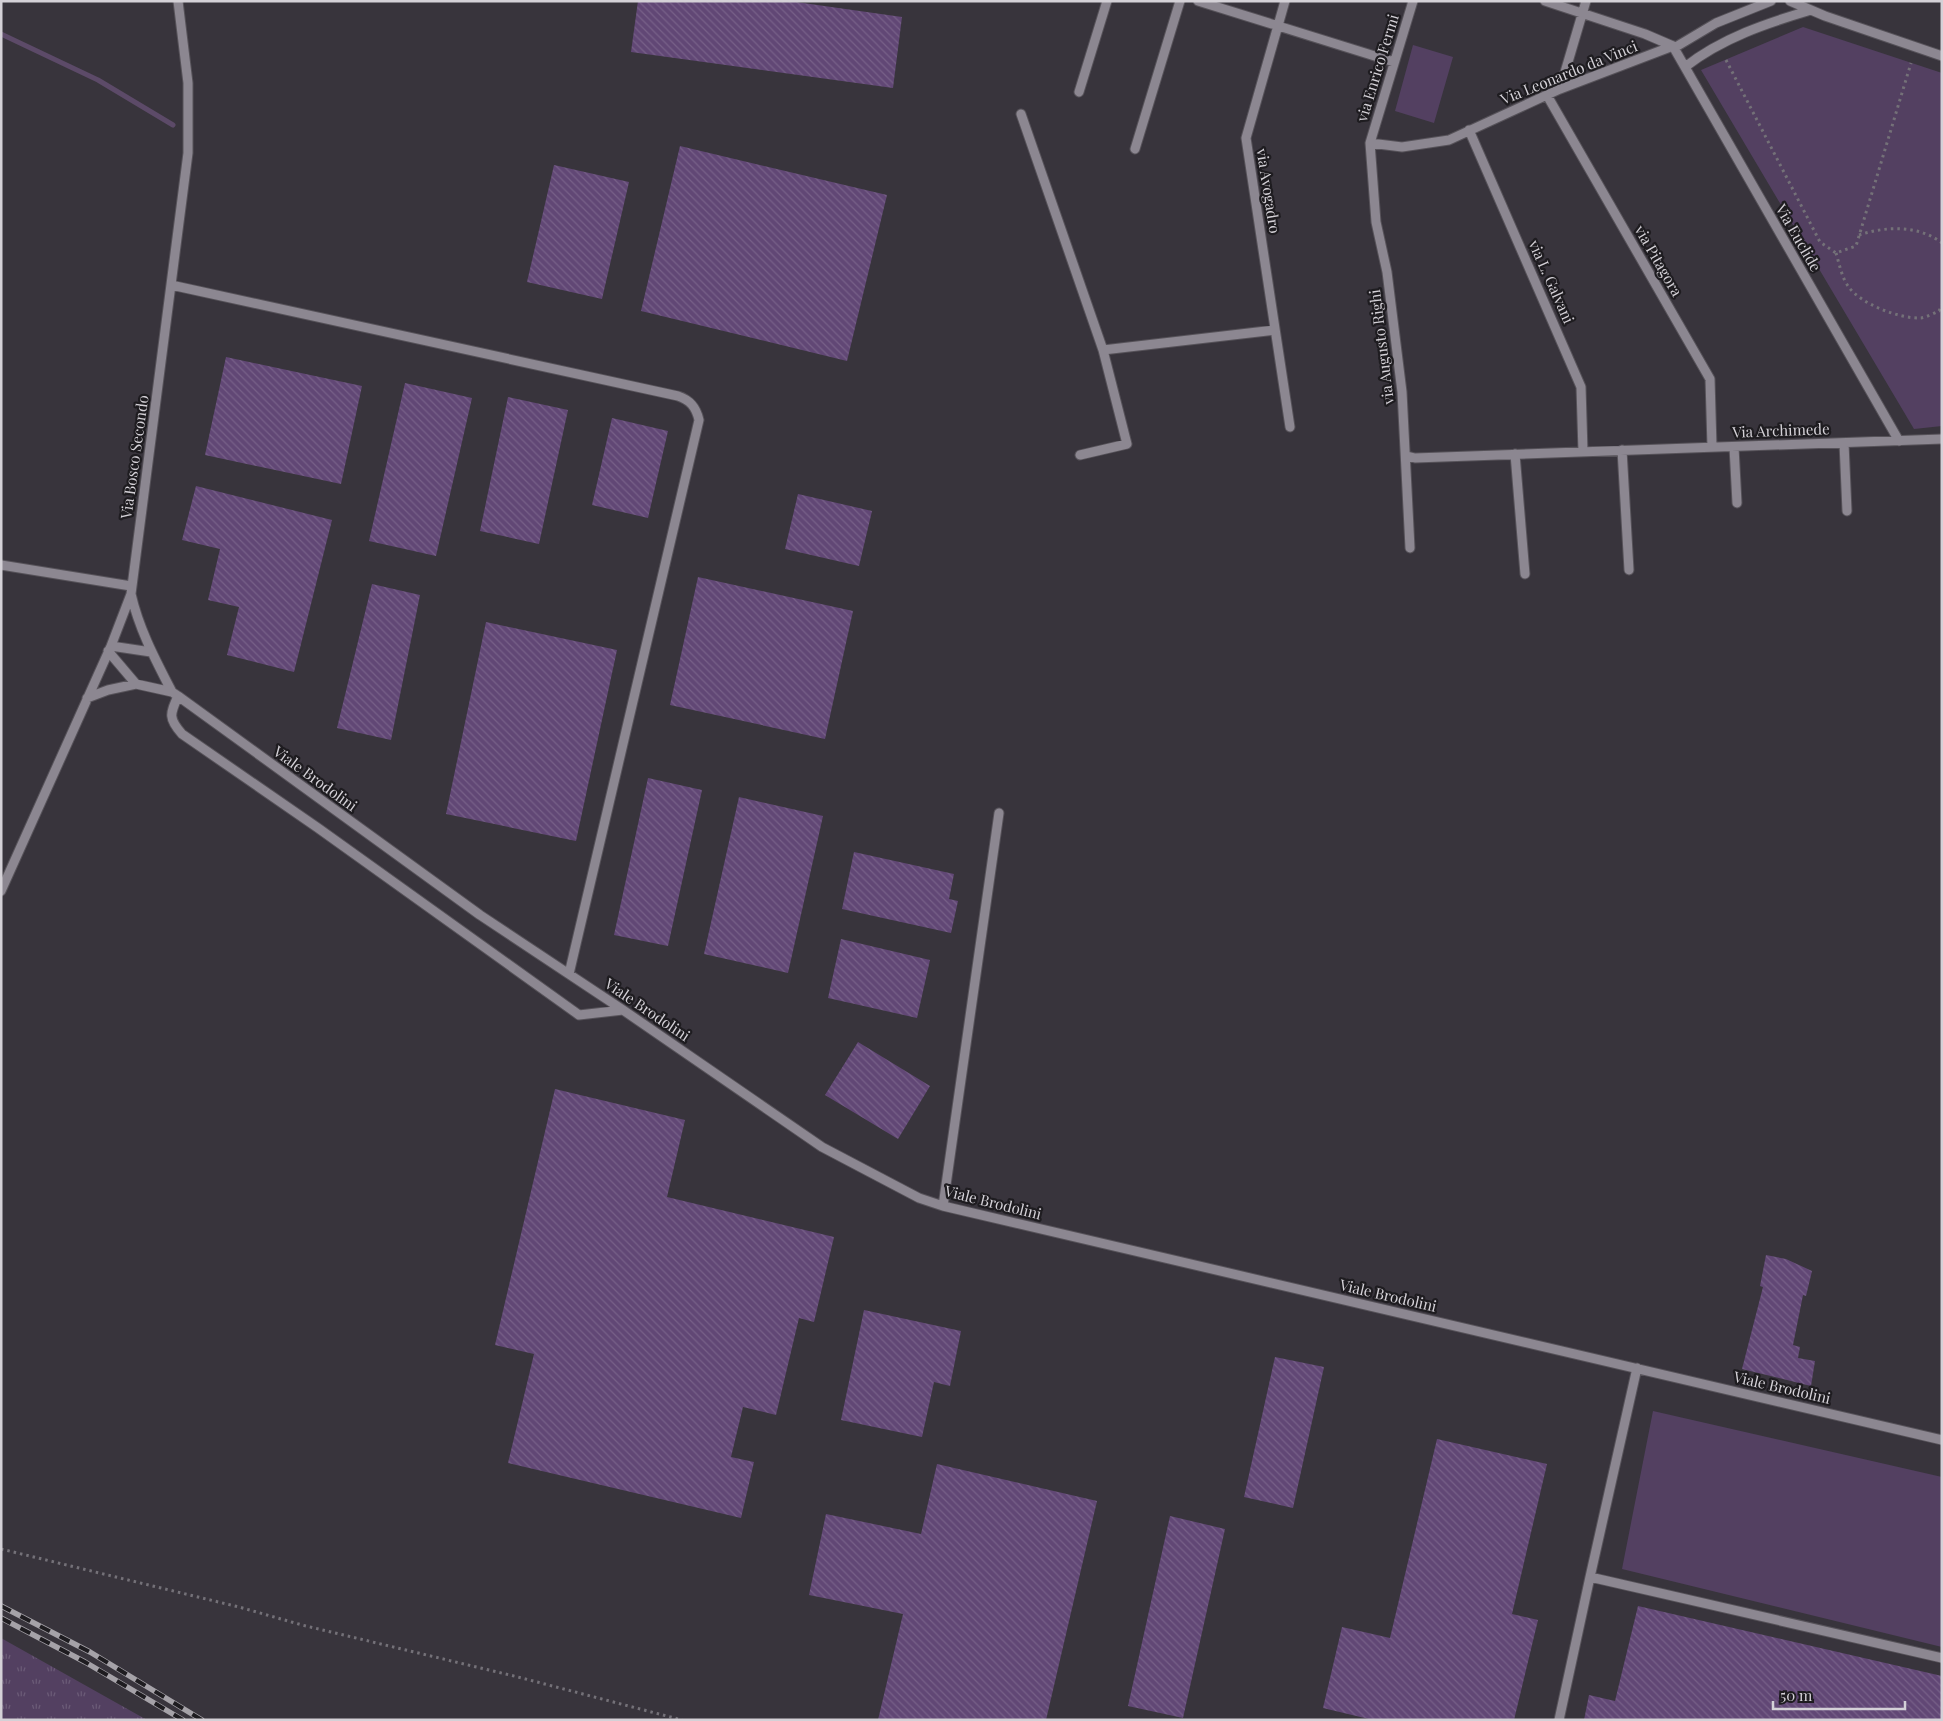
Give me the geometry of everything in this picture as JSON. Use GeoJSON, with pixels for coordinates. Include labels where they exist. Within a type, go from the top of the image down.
{"type":"FeatureCollection","features":[{"type":"Feature","properties":{"kind":"street","name":"Via Bosco Secondo"},"geometry":{"type":"LineString","coordinates":[[1,890],[109,648],[131,590],[188,153],[188,83],[178,1]]}},
{"type":"Feature","properties":{"kind":"street"},"geometry":{"type":"LineString","coordinates":[[1079,92],[1107,1]]}},
{"type":"Feature","properties":{"kind":"street"},"geometry":{"type":"LineString","coordinates":[[1135,149],[1180,1]]}},
{"type":"Feature","properties":{"kind":"street"},"geometry":{"type":"LineString","coordinates":[[1198,1],[1394,62]]}},
{"type":"Feature","properties":{"kind":"street","name":"via Avogadro"},"geometry":{"type":"LineString","coordinates":[[1285,1],[1246,138],[1290,427]]}},
{"type":"Feature","properties":{"kind":"street","name":"via Enrico Fermi"},"geometry":{"type":"LineString","coordinates":[[1370,143],[1413,1]]}},
{"type":"Feature","properties":{"kind":"street"},"geometry":{"type":"LineString","coordinates":[[1545,1],[1645,34],[1674,47]]}},
{"type":"Feature","properties":{"kind":"street"},"geometry":{"type":"LineString","coordinates":[[1560,90],[1586,1]]}},
{"type":"Feature","properties":{"kind":"street","name":"Via Leonardo da Vinci"},"geometry":{"type":"LineString","coordinates":[[1370,143],[1402,147],[1449,140],[1560,90],[1674,47],[1716,23],[1771,1]]}},
{"type":"Feature","properties":{"kind":"street"},"geometry":{"type":"LineString","coordinates":[[1790,1],[1942,56]]}},
{"type":"Feature","properties":{"kind":"street"},"geometry":{"type":"LineString","coordinates":[[1685,67],[1702,53],[1741,34],[1811,10]]}},
{"type":"Feature","properties":{"kind":"street","name":"Via Euclide"},"geometry":{"type":"LineString","coordinates":[[1674,47],[1899,441]]}},
{"type":"Feature","properties":{"kind":"street","name":"via Pitagora"},"geometry":{"type":"LineString","coordinates":[[1548,97],[1710,379],[1712,447]]}},
{"type":"Feature","properties":{"kind":"street"},"geometry":{"type":"LineString","coordinates":[[1021,114],[1103,350],[1127,444],[1080,455]]}},
{"type":"Feature","properties":{"kind":"street","name":"via L. Galvani"},"geometry":{"type":"LineString","coordinates":[[1469,130],[1581,387],[1583,452]]}},
{"type":"Feature","properties":{"kind":"street","name":"via Augusto Righi"},"geometry":{"type":"LineString","coordinates":[[1370,143],[1376,222],[1387,272],[1402,392],[1410,548]]}},
{"type":"Feature","properties":{"kind":"street"},"geometry":{"type":"LineString","coordinates":[[171,285],[678,396],[686,399],[697,411],[699,420],[569,974]]}},
{"type":"Feature","properties":{"kind":"street"},"geometry":{"type":"LineString","coordinates":[[1103,350],[1275,330]]}},
{"type":"Feature","properties":{"kind":"street","name":"Via Archimede"},"geometry":{"type":"LineString","coordinates":[[1406,456],[1415,458],[1942,439]]}},
{"type":"Feature","properties":{"kind":"street"},"geometry":{"type":"LineString","coordinates":[[1844,443],[1847,511]]}},
{"type":"Feature","properties":{"kind":"street"},"geometry":{"type":"LineString","coordinates":[[1734,446],[1738,503]]}},
{"type":"Feature","properties":{"kind":"street"},"geometry":{"type":"LineString","coordinates":[[1622,450],[1628,570]]}},
{"type":"Feature","properties":{"kind":"street"},"geometry":{"type":"LineString","coordinates":[[1515,454],[1525,574]]}},
{"type":"Feature","properties":{"kind":"street"},"geometry":{"type":"LineString","coordinates":[[1,565],[131,590],[138,622],[151,652],[175,694],[171,713],[172,723],[182,734],[318,828],[579,1015],[623,1010]]}},
{"type":"Feature","properties":{"kind":"street"},"geometry":{"type":"LineString","coordinates":[[109,648],[151,652]]}},
{"type":"Feature","properties":{"kind":"street"},"geometry":{"type":"LineString","coordinates":[[109,648],[136,684]]}},
{"type":"Feature","properties":{"kind":"street"},"geometry":{"type":"LineString","coordinates":[[87,698],[108,690],[136,684],[175,694]]}},
{"type":"Feature","properties":{"kind":"street","name":"Viale Brodolini"},"geometry":{"type":"LineString","coordinates":[[175,694],[480,915],[623,1010],[822,1147],[920,1198],[943,1206],[1942,1440]]}},
{"type":"Feature","properties":{"kind":"street"},"geometry":{"type":"LineString","coordinates":[[943,1206],[999,813]]}},
{"type":"Feature","properties":{"kind":"street"},"geometry":{"type":"LineString","coordinates":[[1559,1720],[1637,1368]]}},
{"type":"Feature","properties":{"kind":"street"},"geometry":{"type":"LineString","coordinates":[[1590,1577],[1942,1658]]}},
{"type":"Feature","properties":{"kind":"path"},"geometry":{"type":"LineString","coordinates":[[1726,60],[1820,242],[1836,254],[1848,286],[1860,298],[1900,316],[1923,318],[1939,311],[1942,304]]}},
{"type":"Feature","properties":{"kind":"path"},"geometry":{"type":"LineString","coordinates":[[1836,254],[1856,246],[1911,63]]}},
{"type":"Feature","properties":{"kind":"path"},"geometry":{"type":"LineString","coordinates":[[1859,236],[1886,230],[1910,229],[1931,234],[1942,243]]}},
{"type":"Feature","properties":{"kind":"path"},"geometry":{"type":"LineString","coordinates":[[1,1549],[239,1607],[302,1626],[518,1677],[682,1720]]}},
{"type":"Feature","properties":{"kind":"green space"},"geometry":{"type":"Polygon","coordinates":[[[1803,27],[1942,73],[1942,426],[1914,429],[1701,70],[1803,27]]]}},
{"type":"Feature","properties":{"kind":"green space"},"geometry":{"type":"Polygon","coordinates":[[[1413,45],[1453,57],[1434,123],[1395,111],[1413,45]]]}},
{"type":"Feature","properties":{"kind":"green space"},"geometry":{"type":"Polygon","coordinates":[[[1653,1411],[1942,1477],[1942,1647],[1622,1569],[1653,1411]]]}},
{"type":"Feature","properties":{"kind":"green space"},"geometry":{"type":"Polygon","coordinates":[[[1,1638],[147,1720],[1,1720],[1,1638]]]}},
{"type":"Feature","properties":{"kind":"building"},"geometry":{"type":"Polygon","coordinates":[[[638,1],[789,1],[902,17],[893,88],[631,52],[638,1]]]}},
{"type":"Feature","properties":{"kind":"building"},"geometry":{"type":"Polygon","coordinates":[[[680,146],[887,195],[847,361],[641,311],[680,146]]]}},
{"type":"Feature","properties":{"kind":"building"},"geometry":{"type":"Polygon","coordinates":[[[554,165],[629,182],[602,299],[527,282],[554,165]]]}},
{"type":"Feature","properties":{"kind":"building"},"geometry":{"type":"Polygon","coordinates":[[[226,357],[362,386],[341,484],[205,455],[226,357]]]}},
{"type":"Feature","properties":{"kind":"building"},"geometry":{"type":"Polygon","coordinates":[[[405,383],[472,398],[436,556],[369,541],[405,383]]]}},
{"type":"Feature","properties":{"kind":"building"},"geometry":{"type":"Polygon","coordinates":[[[508,397],[568,410],[539,544],[480,531],[508,397]]]}},
{"type":"Feature","properties":{"kind":"building"},"geometry":{"type":"Polygon","coordinates":[[[612,418],[668,431],[648,518],[592,505],[612,418]]]}},
{"type":"Feature","properties":{"kind":"building"},"geometry":{"type":"Polygon","coordinates":[[[196,486],[332,520],[294,672],[227,655],[239,607],[208,600],[220,549],[182,540],[196,486]]]}},
{"type":"Feature","properties":{"kind":"building"},"geometry":{"type":"Polygon","coordinates":[[[798,494],[872,511],[859,566],[785,549],[798,494]]]}},
{"type":"Feature","properties":{"kind":"building"},"geometry":{"type":"Polygon","coordinates":[[[698,577],[853,611],[825,739],[670,705],[698,577]]]}},
{"type":"Feature","properties":{"kind":"building"},"geometry":{"type":"Polygon","coordinates":[[[372,584],[420,595],[391,740],[337,728],[372,584]]]}},
{"type":"Feature","properties":{"kind":"building"},"geometry":{"type":"Polygon","coordinates":[[[486,622],[617,650],[576,841],[446,814],[486,622]]]}},
{"type":"Feature","properties":{"kind":"building"},"geometry":{"type":"Polygon","coordinates":[[[648,778],[702,790],[668,946],[614,935],[648,778]]]}},
{"type":"Feature","properties":{"kind":"building"},"geometry":{"type":"Polygon","coordinates":[[[739,797],[823,816],[788,973],[704,954],[739,797]]]}},
{"type":"Feature","properties":{"kind":"building"},"geometry":{"type":"Polygon","coordinates":[[[854,852],[954,874],[949,899],[958,901],[951,933],[842,909],[854,852]]]}},
{"type":"Feature","properties":{"kind":"building"},"geometry":{"type":"Polygon","coordinates":[[[841,939],[930,960],[917,1018],[828,998],[841,939]]]}},
{"type":"Feature","properties":{"kind":"building"},"geometry":{"type":"Polygon","coordinates":[[[858,1042],[930,1086],[898,1139],[825,1095],[858,1042]]]}},
{"type":"Feature","properties":{"kind":"building"},"geometry":{"type":"Polygon","coordinates":[[[555,1089],[685,1120],[667,1197],[834,1237],[814,1322],[799,1318],[776,1415],[743,1407],[731,1457],[754,1462],[741,1518],[508,1463],[534,1354],[495,1345],[555,1089]]]}},
{"type":"Feature","properties":{"kind":"building"},"geometry":{"type":"Polygon","coordinates":[[[1766,1255],[1786,1259],[1812,1271],[1806,1296],[1803,1295],[1793,1345],[1800,1347],[1798,1358],[1815,1361],[1811,1386],[1742,1369],[1763,1287],[1760,1286],[1766,1255]]]}},
{"type":"Feature","properties":{"kind":"building"},"geometry":{"type":"Polygon","coordinates":[[[864,1310],[961,1331],[950,1386],[934,1382],[922,1437],[841,1420],[864,1310]]]}},
{"type":"Feature","properties":{"kind":"building"},"geometry":{"type":"Polygon","coordinates":[[[1275,1357],[1324,1367],[1293,1508],[1244,1497],[1275,1357]]]}},
{"type":"Feature","properties":{"kind":"building"},"geometry":{"type":"Polygon","coordinates":[[[1437,1439],[1547,1464],[1512,1614],[1538,1620],[1514,1720],[1373,1720],[1323,1708],[1342,1627],[1390,1638],[1437,1439]]]}},
{"type":"Feature","properties":{"kind":"building"},"geometry":{"type":"Polygon","coordinates":[[[937,1464],[1097,1501],[1046,1720],[878,1720],[903,1614],[809,1595],[826,1514],[921,1534],[937,1464]]]}},
{"type":"Feature","properties":{"kind":"building"},"geometry":{"type":"Polygon","coordinates":[[[1170,1516],[1225,1529],[1183,1718],[1128,1706],[1170,1516]]]}},
{"type":"Feature","properties":{"kind":"building"},"geometry":{"type":"Polygon","coordinates":[[[1638,1606],[1942,1676],[1942,1720],[1584,1720],[1589,1695],[1615,1701],[1638,1606]]]}},
{"type":"Feature","properties":{"kind":"waterway"},"geometry":{"type":"LineString","coordinates":[[1,34],[98,80],[173,125]]}},
{"type":"Feature","properties":{"kind":"railway"},"geometry":{"type":"LineString","coordinates":[[1,1606],[90,1652],[202,1720]]}},
{"type":"Feature","properties":{"kind":"railway"},"geometry":{"type":"LineString","coordinates":[[1,1618],[85,1662],[183,1720]]}}]}
